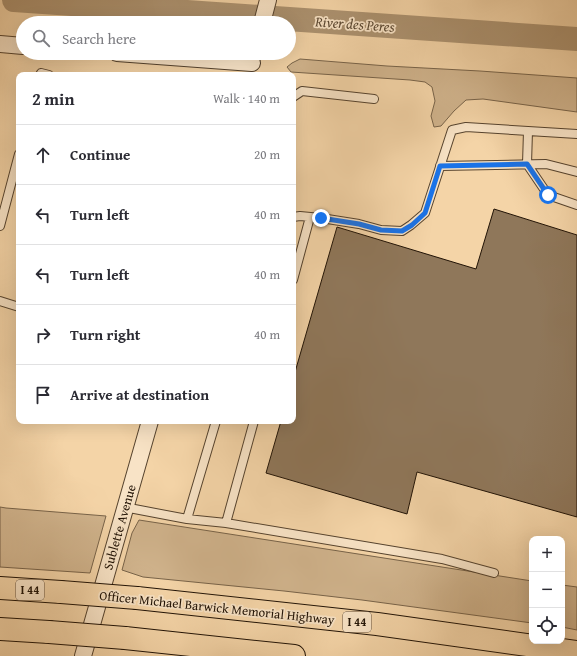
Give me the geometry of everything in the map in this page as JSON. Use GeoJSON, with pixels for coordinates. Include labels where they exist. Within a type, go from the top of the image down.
{"type":"FeatureCollection","features":[{"type":"Feature","properties":{"kind":"highway","name":"Officer Michael Barwick Memorial Highway"},"geometry":{"type":"LineString","coordinates":[[0,588],[137,598],[377,624],[577,652]]}},
{"type":"Feature","properties":{"kind":"highway"},"geometry":{"type":"LineString","coordinates":[[0,629],[125,638],[294,656]]}},
{"type":"Feature","properties":{"kind":"street"},"geometry":{"type":"LineString","coordinates":[[264,16],[268,0]]}},
{"type":"Feature","properties":{"kind":"street"},"geometry":{"type":"LineString","coordinates":[[0,44],[16,45]]}},
{"type":"Feature","properties":{"kind":"street"},"geometry":{"type":"LineString","coordinates":[[202,60],[251,64]]}},
{"type":"Feature","properties":{"kind":"street","name":"Sublette Avenue"},"geometry":{"type":"LineString","coordinates":[[83,656],[124,507],[149,424]]}},
{"type":"Feature","properties":{"kind":"lane"},"geometry":{"type":"LineString","coordinates":[[296,95],[302,91],[374,99]]}},
{"type":"Feature","properties":{"kind":"lane"},"geometry":{"type":"LineString","coordinates":[[296,217],[310,217],[359,224],[381,230],[402,231],[412,225],[425,213],[452,130],[466,127],[577,134]]}},
{"type":"Feature","properties":{"kind":"lane"},"geometry":{"type":"LineString","coordinates":[[528,131],[527,164],[548,195],[577,205]]}},
{"type":"Feature","properties":{"kind":"lane"},"geometry":{"type":"LineString","coordinates":[[440,166],[546,164],[577,172]]}},
{"type":"Feature","properties":{"kind":"lane"},"geometry":{"type":"LineString","coordinates":[[0,226],[16,180]]}},
{"type":"Feature","properties":{"kind":"lane"},"geometry":{"type":"LineString","coordinates":[[296,269],[310,217]]}},
{"type":"Feature","properties":{"kind":"lane"},"geometry":{"type":"LineString","coordinates":[[0,301],[16,306]]}},
{"type":"Feature","properties":{"kind":"lane"},"geometry":{"type":"LineString","coordinates":[[187,519],[215,424]]}},
{"type":"Feature","properties":{"kind":"lane"},"geometry":{"type":"LineString","coordinates":[[226,524],[253,424]]}},
{"type":"Feature","properties":{"kind":"lane"},"geometry":{"type":"LineString","coordinates":[[124,507],[187,519],[226,524],[442,560],[494,573]]}},
{"type":"Feature","properties":{"kind":"shaded area"},"geometry":{"type":"Polygon","coordinates":[[[300,59],[577,78],[577,112],[483,99],[466,100],[441,126],[434,127],[431,116],[435,101],[432,87],[425,82],[291,72],[287,67],[300,59]]]}},
{"type":"Feature","properties":{"kind":"shaded area"},"geometry":{"type":"Polygon","coordinates":[[[0,507],[106,516],[90,573],[0,567],[0,507]]]}},
{"type":"Feature","properties":{"kind":"shaded area"},"geometry":{"type":"Polygon","coordinates":[[[139,520],[529,581],[529,623],[362,600],[143,577],[122,570],[132,533],[139,520]]]}},
{"type":"Feature","properties":{"kind":"shaded area"},"geometry":{"type":"Polygon","coordinates":[[[565,585],[577,587],[577,630],[565,628],[565,585]]]}},
{"type":"Feature","properties":{"kind":"building"},"geometry":{"type":"Polygon","coordinates":[[[494,209],[577,235],[577,517],[417,472],[407,514],[266,473],[280,424],[296,424],[296,369],[337,227],[476,269],[494,209]]]}},
{"type":"Feature","properties":{"kind":"waterway","name":"River des Peres"},"geometry":{"type":"LineString","coordinates":[[14,0],[245,16]]}},
{"type":"Feature","properties":{"kind":"waterway","name":"River des Peres"},"geometry":{"type":"LineString","coordinates":[[296,20],[577,39]]}},
{"type":"Feature","properties":{"kind":"route"},"geometry":{"type":"LineString","coordinates":[[321,218],[359,224],[381,230],[402,231],[412,225],[425,213],[440,166],[527,164],[548,195]]}}]}
